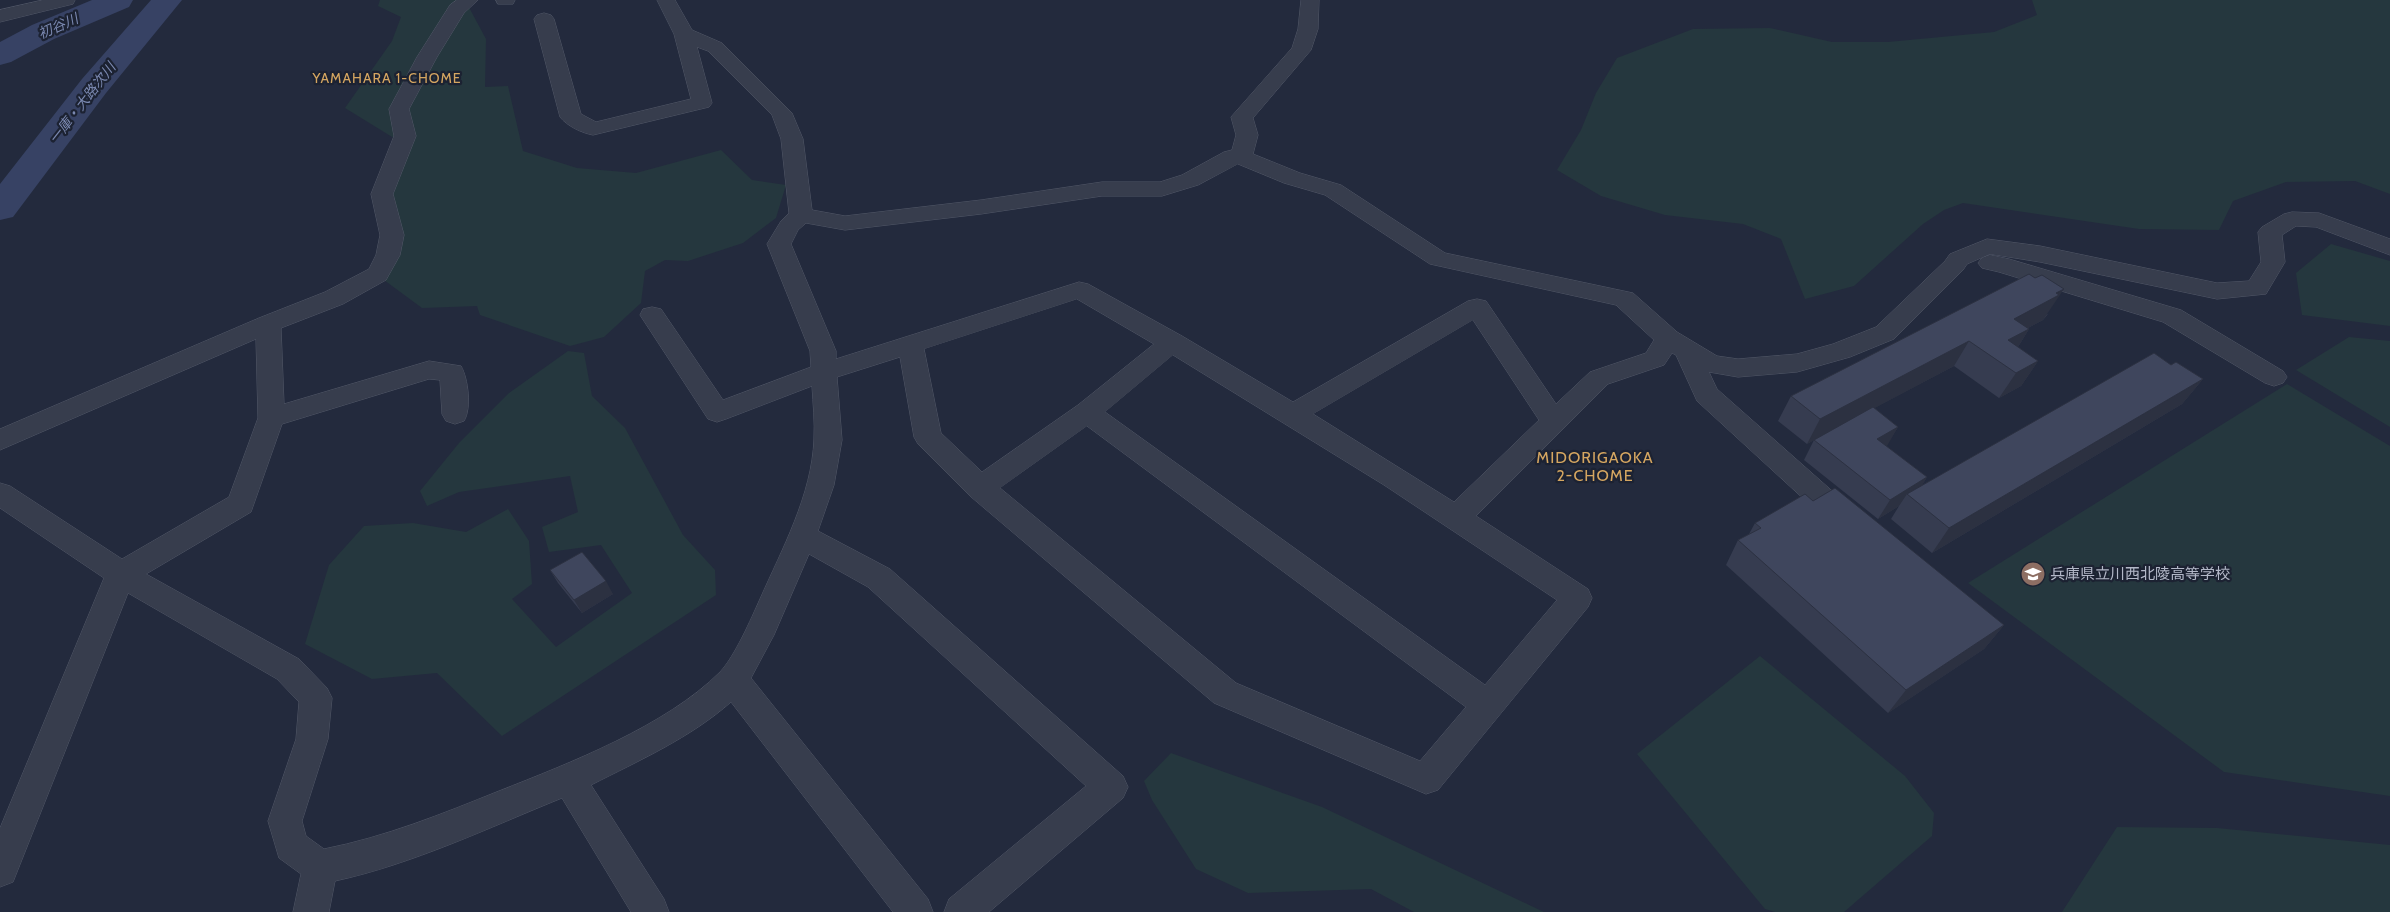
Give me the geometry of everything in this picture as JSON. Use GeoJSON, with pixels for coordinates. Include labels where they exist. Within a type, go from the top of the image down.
{"type":"FeatureCollection","features":[{"type":"Feature","properties":{"kind":"street"},"geometry":{"type":"LineString","coordinates":[[0,16],[66,0]]}},
{"type":"Feature","properties":{"kind":"street"},"geometry":{"type":"LineString","coordinates":[[0,440],[268,324],[334,298],[378,274],[388,256],[392,235],[382,194],[405,136],[399,110],[427,58],[457,9],[469,0]]}},
{"type":"Feature","properties":{"kind":"street"},"geometry":{"type":"LineString","coordinates":[[544,19],[571,117],[593,128],[702,103],[684,34],[666,0]]}},
{"type":"Feature","properties":{"kind":"street"},"geometry":{"type":"LineString","coordinates":[[1241,157],[1247,135],[1242,117],[1301,50],[1308,29],[1310,0]]}},
{"type":"Feature","properties":{"kind":"street"},"geometry":{"type":"LineString","coordinates":[[684,34],[715,47],[782,113],[792,140],[801,215]]}},
{"type":"Feature","properties":{"kind":"street"},"geometry":{"type":"LineString","coordinates":[[801,215],[845,222],[981,207],[1102,189],[1162,189],[1190,180],[1232,157],[1241,157],[1292,178],[1333,190],[1438,259],[1624,299],[1677,344],[1712,364],[1738,368],[1797,363],[1841,351],[1885,333],[1955,265],[1958,259],[1987,246],[2040,254],[2217,291],[2258,288],[2273,262],[2270,232],[2292,220],[2319,220],[2390,248]]}},
{"type":"Feature","properties":{"kind":"street"},"geometry":{"type":"LineString","coordinates":[[0,494],[121,574],[288,669],[316,698],[312,739],[285,821],[291,846],[320,867],[364,858],[401,846],[569,779],[664,732],[701,708],[733,680],[759,635],[802,536],[820,484],[828,440],[823,351],[779,244],[789,226],[801,215]]}},
{"type":"Feature","properties":{"kind":"street"},"geometry":{"type":"LineString","coordinates":[[1958,259],[2001,264],[2172,316],[2274,377]]}},
{"type":"Feature","properties":{"kind":"street"},"geometry":{"type":"LineString","coordinates":[[652,315],[717,412],[824,372],[1079,290],[1173,342],[1457,516],[1577,598],[1426,779],[1225,692],[980,488],[928,437],[910,345]]}},
{"type":"Feature","properties":{"kind":"street"},"geometry":{"type":"LineString","coordinates":[[1292,414],[1477,307],[1554,422]]}},
{"type":"Feature","properties":{"kind":"street"},"geometry":{"type":"LineString","coordinates":[[0,870],[121,574],[241,504],[271,418],[268,324]]}},
{"type":"Feature","properties":{"kind":"street"},"geometry":{"type":"LineString","coordinates":[[980,488],[1087,412],[1173,342]]}},
{"type":"Feature","properties":{"kind":"street"},"geometry":{"type":"LineString","coordinates":[[1457,516],[1599,378],[1655,359],[1677,344]]}},
{"type":"Feature","properties":{"kind":"street"},"geometry":{"type":"LineString","coordinates":[[1677,344],[1706,394],[1829,505]]}},
{"type":"Feature","properties":{"kind":"street"},"geometry":{"type":"LineString","coordinates":[[271,418],[429,370],[452,372],[455,414]]}},
{"type":"Feature","properties":{"kind":"street"},"geometry":{"type":"LineString","coordinates":[[1087,412],[1487,704]]}},
{"type":"Feature","properties":{"kind":"street"},"geometry":{"type":"LineString","coordinates":[[802,536],[879,578],[1110,787],[962,912]]}},
{"type":"Feature","properties":{"kind":"street"},"geometry":{"type":"LineString","coordinates":[[733,680],[915,912]]}},
{"type":"Feature","properties":{"kind":"street"},"geometry":{"type":"LineString","coordinates":[[569,779],[641,908]]}},
{"type":"Feature","properties":{"kind":"street"},"geometry":{"type":"LineString","coordinates":[[311,912],[320,867]]}},
{"type":"Feature","properties":{"kind":"shaded area"},"geometry":{"type":"Polygon","coordinates":[[[380,0],[465,0],[486,39],[485,87],[508,86],[523,151],[577,168],[636,173],[721,150],[752,180],[786,185],[776,218],[743,243],[688,261],[665,260],[645,271],[641,303],[604,337],[570,346],[480,315],[477,306],[422,308],[384,280],[391,197],[410,148],[345,108],[392,41],[401,17],[378,6],[380,0]]]}},
{"type":"Feature","properties":{"kind":"shaded area"},"geometry":{"type":"Polygon","coordinates":[[[2032,0],[2390,0],[2390,194],[2355,181],[2286,182],[2233,201],[2219,230],[2139,229],[1963,203],[1944,210],[1923,224],[1854,286],[1805,299],[1781,239],[1743,224],[1665,215],[1601,196],[1557,170],[1581,130],[1596,93],[1617,58],[1693,29],[1770,28],[1832,42],[1888,42],[1994,32],[2037,15],[2032,0]]]}},
{"type":"Feature","properties":{"kind":"shaded area"},"geometry":{"type":"Polygon","coordinates":[[[2331,244],[2390,261],[2390,326],[2302,315],[2296,273],[2331,244]]]}},
{"type":"Feature","properties":{"kind":"shaded area"},"geometry":{"type":"Polygon","coordinates":[[[2349,337],[2390,341],[2390,427],[2296,370],[2349,337]]]}},
{"type":"Feature","properties":{"kind":"shaded area"},"geometry":{"type":"Polygon","coordinates":[[[568,351],[584,353],[592,396],[625,428],[683,535],[715,570],[716,595],[502,736],[437,673],[372,679],[305,644],[329,565],[364,526],[413,523],[466,532],[508,509],[529,541],[532,584],[512,599],[556,647],[632,593],[601,545],[549,552],[542,527],[578,512],[570,476],[459,492],[427,506],[420,491],[459,443],[509,393],[568,351]]]}},
{"type":"Feature","properties":{"kind":"shaded area"},"geometry":{"type":"Polygon","coordinates":[[[2287,384],[2390,446],[2390,796],[2224,772],[1968,583],[2287,384]]]}},
{"type":"Feature","properties":{"kind":"shaded area"},"geometry":{"type":"Polygon","coordinates":[[[1760,656],[1905,776],[1934,813],[1932,836],[1844,912],[1775,912],[1765,909],[1637,754],[1760,656]]]}},
{"type":"Feature","properties":{"kind":"shaded area"},"geometry":{"type":"Polygon","coordinates":[[[1171,753],[1322,807],[1544,912],[1414,912],[1371,889],[1248,893],[1196,869],[1152,800],[1144,781],[1171,753]]]}},
{"type":"Feature","properties":{"kind":"shaded area"},"geometry":{"type":"Polygon","coordinates":[[[2117,827],[2217,828],[2390,845],[2390,912],[2062,912],[2117,827]]]}},
{"type":"Feature","properties":{"kind":"building"},"geometry":{"type":"Polygon","coordinates":[[[2029,274],[2035,278],[2042,275],[2064,289],[2056,293],[2059,295],[2014,319],[2029,329],[2008,340],[2038,361],[2016,373],[1969,341],[1820,419],[1791,396],[2029,274]]]}},
{"type":"Feature","properties":{"kind":"building"},"geometry":{"type":"Polygon","coordinates":[[[2154,353],[2171,365],[2176,362],[2203,379],[1949,528],[1907,494],[2154,353]]]}},
{"type":"Feature","properties":{"kind":"building"},"geometry":{"type":"Polygon","coordinates":[[[1873,407],[1898,427],[1877,439],[1927,477],[1890,500],[1814,440],[1873,407]]]}},
{"type":"Feature","properties":{"kind":"building"},"geometry":{"type":"Polygon","coordinates":[[[1835,488],[2004,625],[1906,690],[1738,540],[1761,528],[1755,523],[1805,494],[1813,501],[1835,488]]]}},
{"type":"Feature","properties":{"kind":"building"},"geometry":{"type":"Polygon","coordinates":[[[582,552],[606,581],[574,600],[550,570],[582,552]]]}},
{"type":"Feature","properties":{"kind":"waterway","name":"初谷川"},"geometry":{"type":"LineString","coordinates":[[0,55],[43,32],[118,0]]}},
{"type":"Feature","properties":{"kind":"waterway","name":"一庫・大路次川"},"geometry":{"type":"LineString","coordinates":[[0,209],[94,86],[167,0]]}},
{"type":"Feature","properties":{"kind":"place","name":"兵庫県立川西北陵高等学校"},"geometry":{"type":"Point","coordinates":[2033,574]}},
{"type":"Feature","properties":{"kind":"district","name":"YAMAHARA 1-CHOME"},"geometry":{"type":"Point","coordinates":[387,78]}},
{"type":"Feature","properties":{"kind":"district","name":"MIDORIGAOKA 2-CHOME"},"geometry":{"type":"Point","coordinates":[1595,466]}}]}
